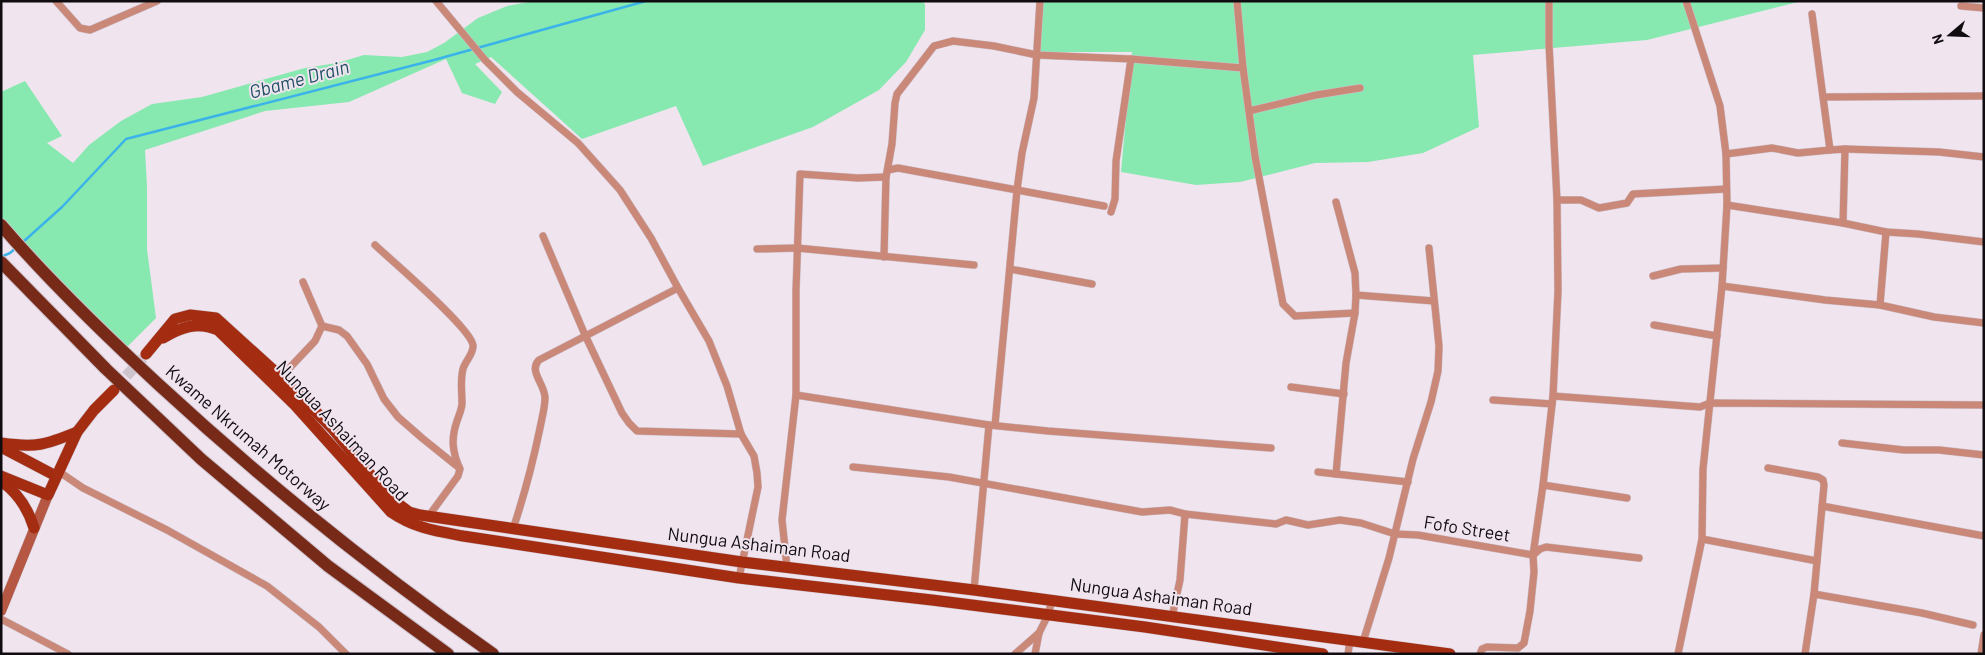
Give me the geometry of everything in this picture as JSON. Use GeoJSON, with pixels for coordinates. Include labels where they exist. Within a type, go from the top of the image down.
{"type":"FeatureCollection","features":[{"type":"Feature","properties":{"kind":"highway","name":"Kwame Nkrumah Motorway"},"geometry":{"type":"LineString","coordinates":[[1,225],[88,319],[235,454],[347,547],[493,654]]}},
{"type":"Feature","properties":{"kind":"highway"},"geometry":{"type":"LineString","coordinates":[[1,262],[106,369],[202,459],[328,566],[448,654]]}},
{"type":"Feature","properties":{"kind":"main road","name":"Nungua Ashaiman Road"},"geometry":{"type":"LineString","coordinates":[[146,354],[176,319],[190,315],[216,318],[278,380],[332,428],[369,473],[397,503],[409,512],[428,517],[742,562],[1052,600],[1450,654]]}},
{"type":"Feature","properties":{"kind":"main road","name":"Nungua Ashaiman Road"},"geometry":{"type":"LineString","coordinates":[[278,380],[380,501],[406,522],[453,534],[739,578],[1145,627],[1323,654]]}},
{"type":"Feature","properties":{"kind":"main road"},"geometry":{"type":"LineString","coordinates":[[1,476],[48,495],[77,432],[94,410],[114,390]]}},
{"type":"Feature","properties":{"kind":"main road"},"geometry":{"type":"LineString","coordinates":[[1,443],[27,447],[36,446],[77,432]]}},
{"type":"Feature","properties":{"kind":"main road"},"geometry":{"type":"LineString","coordinates":[[1,447],[57,473]]}},
{"type":"Feature","properties":{"kind":"main road"},"geometry":{"type":"LineString","coordinates":[[1,481],[11,488],[23,502],[34,528]]}},
{"type":"Feature","properties":{"kind":"street"},"geometry":{"type":"LineString","coordinates":[[56,1],[80,28],[90,30],[156,1]]}},
{"type":"Feature","properties":{"kind":"street"},"geometry":{"type":"LineString","coordinates":[[436,1],[485,60],[517,92],[578,143],[620,190],[651,238],[709,340],[727,386],[741,434],[754,456],[758,473],[758,487],[739,578]]}},
{"type":"Feature","properties":{"kind":"street"},"geometry":{"type":"LineString","coordinates":[[974,590],[1017,190],[1022,153],[1034,98],[1040,1]]}},
{"type":"Feature","properties":{"kind":"street"},"geometry":{"type":"LineString","coordinates":[[1237,1],[1243,68],[1255,156],[1282,304],[1295,316],[1355,313]]}},
{"type":"Feature","properties":{"kind":"street"},"geometry":{"type":"LineString","coordinates":[[1480,654],[1482,649],[1487,646],[1518,648],[1524,643],[1532,592],[1533,555],[1553,396],[1558,291],[1557,200],[1549,44],[1549,1]]}},
{"type":"Feature","properties":{"kind":"street"},"geometry":{"type":"LineString","coordinates":[[1678,654],[1702,539],[1703,469],[1722,286],[1727,205],[1726,154],[1720,106],[1686,1]]}},
{"type":"Feature","properties":{"kind":"street"},"geometry":{"type":"LineString","coordinates":[[1961,6],[1984,8]]}},
{"type":"Feature","properties":{"kind":"street"},"geometry":{"type":"LineString","coordinates":[[1812,14],[1830,150]]}},
{"type":"Feature","properties":{"kind":"street"},"geometry":{"type":"LineString","coordinates":[[884,256],[887,174],[897,94],[934,46],[953,41],[994,46],[1037,55],[1131,59],[1243,68]]}},
{"type":"Feature","properties":{"kind":"street"},"geometry":{"type":"LineString","coordinates":[[1111,212],[1115,199],[1116,161],[1131,59]]}},
{"type":"Feature","properties":{"kind":"street"},"geometry":{"type":"LineString","coordinates":[[1249,111],[1316,95],[1360,88]]}},
{"type":"Feature","properties":{"kind":"street"},"geometry":{"type":"LineString","coordinates":[[1824,97],[1984,96]]}},
{"type":"Feature","properties":{"kind":"street"},"geometry":{"type":"LineString","coordinates":[[1726,154],[1772,148],[1798,153],[1845,149],[1939,152],[1984,157]]}},
{"type":"Feature","properties":{"kind":"street"},"geometry":{"type":"LineString","coordinates":[[1843,224],[1845,149]]}},
{"type":"Feature","properties":{"kind":"street"},"geometry":{"type":"LineString","coordinates":[[787,567],[782,520],[796,395],[797,248],[800,174],[858,178],[887,174],[898,168],[1104,206]]}},
{"type":"Feature","properties":{"kind":"street"},"geometry":{"type":"LineString","coordinates":[[1557,200],[1581,200],[1599,208],[1627,203],[1633,194],[1726,189]]}},
{"type":"Feature","properties":{"kind":"street"},"geometry":{"type":"LineString","coordinates":[[1336,202],[1355,273],[1356,295],[1355,313],[1346,363],[1336,474]]}},
{"type":"Feature","properties":{"kind":"street"},"geometry":{"type":"LineString","coordinates":[[1727,205],[1886,232],[1984,242]]}},
{"type":"Feature","properties":{"kind":"street"},"geometry":{"type":"LineString","coordinates":[[1880,305],[1886,232]]}},
{"type":"Feature","properties":{"kind":"street"},"geometry":{"type":"LineString","coordinates":[[543,236],[585,335],[622,413],[629,423],[638,431],[741,434]]}},
{"type":"Feature","properties":{"kind":"street"},"geometry":{"type":"LineString","coordinates":[[375,245],[453,316],[471,340],[472,350],[462,374],[460,393],[462,403],[452,438],[456,460],[460,469],[458,476],[428,517]]}},
{"type":"Feature","properties":{"kind":"street"},"geometry":{"type":"LineString","coordinates":[[757,250],[797,248],[974,265]]}},
{"type":"Feature","properties":{"kind":"street"},"geometry":{"type":"LineString","coordinates":[[1363,642],[1396,534],[1438,371],[1439,346],[1429,248]]}},
{"type":"Feature","properties":{"kind":"street"},"geometry":{"type":"LineString","coordinates":[[1653,276],[1680,269],[1723,268]]}},
{"type":"Feature","properties":{"kind":"street"},"geometry":{"type":"LineString","coordinates":[[1010,269],[1092,284]]}},
{"type":"Feature","properties":{"kind":"street"},"geometry":{"type":"LineString","coordinates":[[278,380],[315,341],[322,326],[303,282]]}},
{"type":"Feature","properties":{"kind":"street"},"geometry":{"type":"LineString","coordinates":[[1722,286],[1824,300],[1880,305],[1934,317],[1984,324]]}},
{"type":"Feature","properties":{"kind":"street"},"geometry":{"type":"LineString","coordinates":[[513,529],[534,461],[545,400],[544,389],[534,370],[535,364],[585,335],[678,288]]}},
{"type":"Feature","properties":{"kind":"street"},"geometry":{"type":"LineString","coordinates":[[1356,295],[1434,301]]}},
{"type":"Feature","properties":{"kind":"street"},"geometry":{"type":"LineString","coordinates":[[1654,325],[1717,336]]}},
{"type":"Feature","properties":{"kind":"street"},"geometry":{"type":"LineString","coordinates":[[322,326],[339,330],[347,336],[367,364],[384,399],[398,417],[460,469]]}},
{"type":"Feature","properties":{"kind":"street"},"geometry":{"type":"LineString","coordinates":[[1291,388],[1344,394]]}},
{"type":"Feature","properties":{"kind":"street"},"geometry":{"type":"LineString","coordinates":[[796,395],[992,425],[1271,448]]}},
{"type":"Feature","properties":{"kind":"street"},"geometry":{"type":"LineString","coordinates":[[1553,396],[1684,406],[1700,406],[1710,403],[1984,405]]}},
{"type":"Feature","properties":{"kind":"street"},"geometry":{"type":"LineString","coordinates":[[1493,400],[1552,404]]}},
{"type":"Feature","properties":{"kind":"street"},"geometry":{"type":"LineString","coordinates":[[1842,443],[1904,450],[1939,450],[1984,455]]}},
{"type":"Feature","properties":{"kind":"street","name":"Fofo Street"},"geometry":{"type":"LineString","coordinates":[[853,467],[949,477],[1130,511],[1153,512],[1164,509],[1185,514],[1276,524],[1286,520],[1308,525],[1340,520],[1361,523],[1396,534],[1418,535],[1533,555]]}},
{"type":"Feature","properties":{"kind":"street"},"geometry":{"type":"LineString","coordinates":[[1768,468],[1818,477],[1823,480],[1814,594],[1805,654]]}},
{"type":"Feature","properties":{"kind":"street"},"geometry":{"type":"LineString","coordinates":[[1318,472],[1408,482]]}},
{"type":"Feature","properties":{"kind":"street"},"geometry":{"type":"LineString","coordinates":[[57,473],[167,530],[267,586],[319,628],[346,654]]}},
{"type":"Feature","properties":{"kind":"street"},"geometry":{"type":"LineString","coordinates":[[1543,486],[1627,498]]}},
{"type":"Feature","properties":{"kind":"street"},"geometry":{"type":"LineString","coordinates":[[1,611],[48,495]]}},
{"type":"Feature","properties":{"kind":"street"},"geometry":{"type":"LineString","coordinates":[[1822,506],[1984,536]]}},
{"type":"Feature","properties":{"kind":"street"},"geometry":{"type":"LineString","coordinates":[[1172,616],[1180,580],[1185,514]]}},
{"type":"Feature","properties":{"kind":"street"},"geometry":{"type":"LineString","coordinates":[[1702,539],[1817,561]]}},
{"type":"Feature","properties":{"kind":"street"},"geometry":{"type":"LineString","coordinates":[[1533,555],[1546,547],[1639,558]]}},
{"type":"Feature","properties":{"kind":"street"},"geometry":{"type":"LineString","coordinates":[[1814,594],[1922,613],[1973,625]]}},
{"type":"Feature","properties":{"kind":"street"},"geometry":{"type":"LineString","coordinates":[[1035,654],[1039,633],[1048,615],[1052,600]]}},
{"type":"Feature","properties":{"kind":"street"},"geometry":{"type":"LineString","coordinates":[[1,618],[68,654]]}},
{"type":"Feature","properties":{"kind":"street"},"geometry":{"type":"LineString","coordinates":[[1015,654],[1039,633]]}},
{"type":"Feature","properties":{"kind":"street"},"geometry":{"type":"LineString","coordinates":[[1981,654],[1984,635]]}},
{"type":"Feature","properties":{"kind":"street"},"geometry":{"type":"LineString","coordinates":[[1348,654],[1350,640]]}},
{"type":"Feature","properties":{"kind":"green space"},"geometry":{"type":"Polygon","coordinates":[[[534,1],[923,1],[925,5],[925,30],[906,62],[879,90],[813,127],[703,166],[676,106],[582,139],[491,57],[475,64],[502,92],[495,104],[462,93],[446,59],[349,102],[265,111],[145,150],[147,249],[156,318],[125,349],[1,220],[1,92],[25,81],[62,136],[47,143],[73,163],[89,145],[121,121],[152,104],[202,97],[305,68],[337,63],[364,55],[402,57],[427,52],[444,43],[478,18],[507,6],[534,1]]]}},
{"type":"Feature","properties":{"kind":"green space"},"geometry":{"type":"Polygon","coordinates":[[[1037,1],[1802,1],[1647,40],[1473,55],[1479,127],[1423,153],[1368,162],[1315,163],[1240,182],[1196,185],[1121,172],[1132,52],[1033,52],[1037,1]]]}},
{"type":"Feature","properties":{"kind":"waterway","name":"Gbame Drain"},"geometry":{"type":"LineString","coordinates":[[23,242],[62,207],[126,139],[434,60],[646,1]]}},
{"type":"Feature","properties":{"kind":"waterway","name":"Gbame Drain"},"geometry":{"type":"LineString","coordinates":[[1,257],[17,247]]}},
{"type":"Feature","properties":{"kind":"tunnel"},"geometry":{"type":"LineString","coordinates":[[115,388],[143,358]]}}]}
